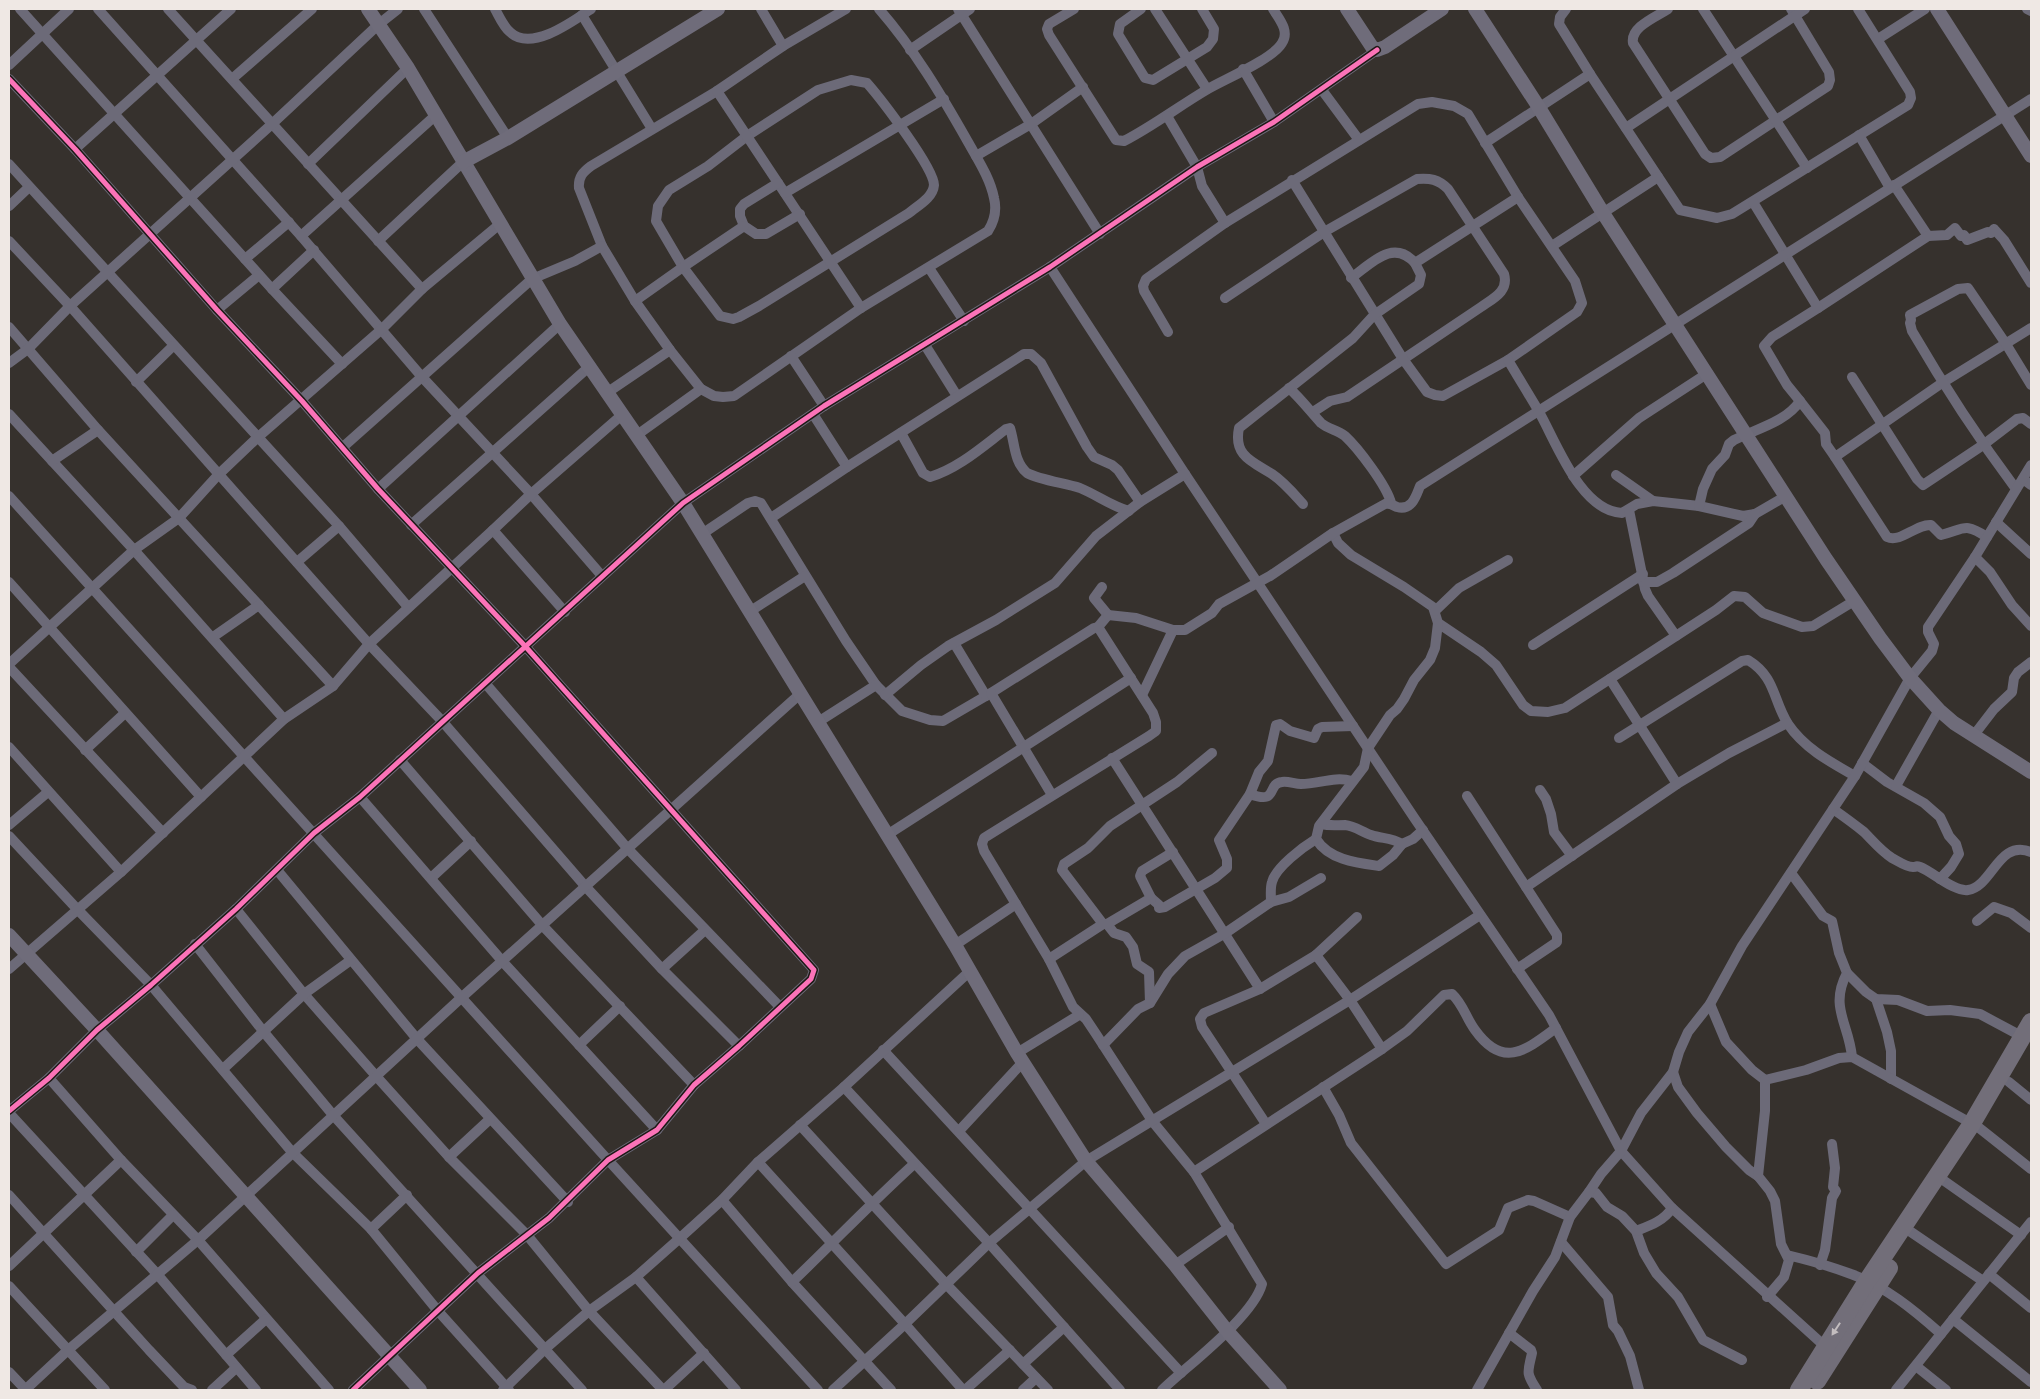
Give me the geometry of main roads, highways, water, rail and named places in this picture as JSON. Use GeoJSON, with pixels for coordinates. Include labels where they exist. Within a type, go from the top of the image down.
{"type":"FeatureCollection","features":[{"type":"Feature","properties":{"kind":"highway"},"geometry":{"type":"LineString","coordinates":[[1799,1390],[1830,1351],[1974,1126],[2008,1082],[2028,1034]]}},
{"type":"Feature","properties":{"kind":"highway"},"geometry":{"type":"LineString","coordinates":[[1872,1284],[1911,1232],[2028,1034]]}},
{"type":"Feature","properties":{"kind":"highway"},"geometry":{"type":"LineString","coordinates":[[1812,1390],[1830,1351]]}}]}
